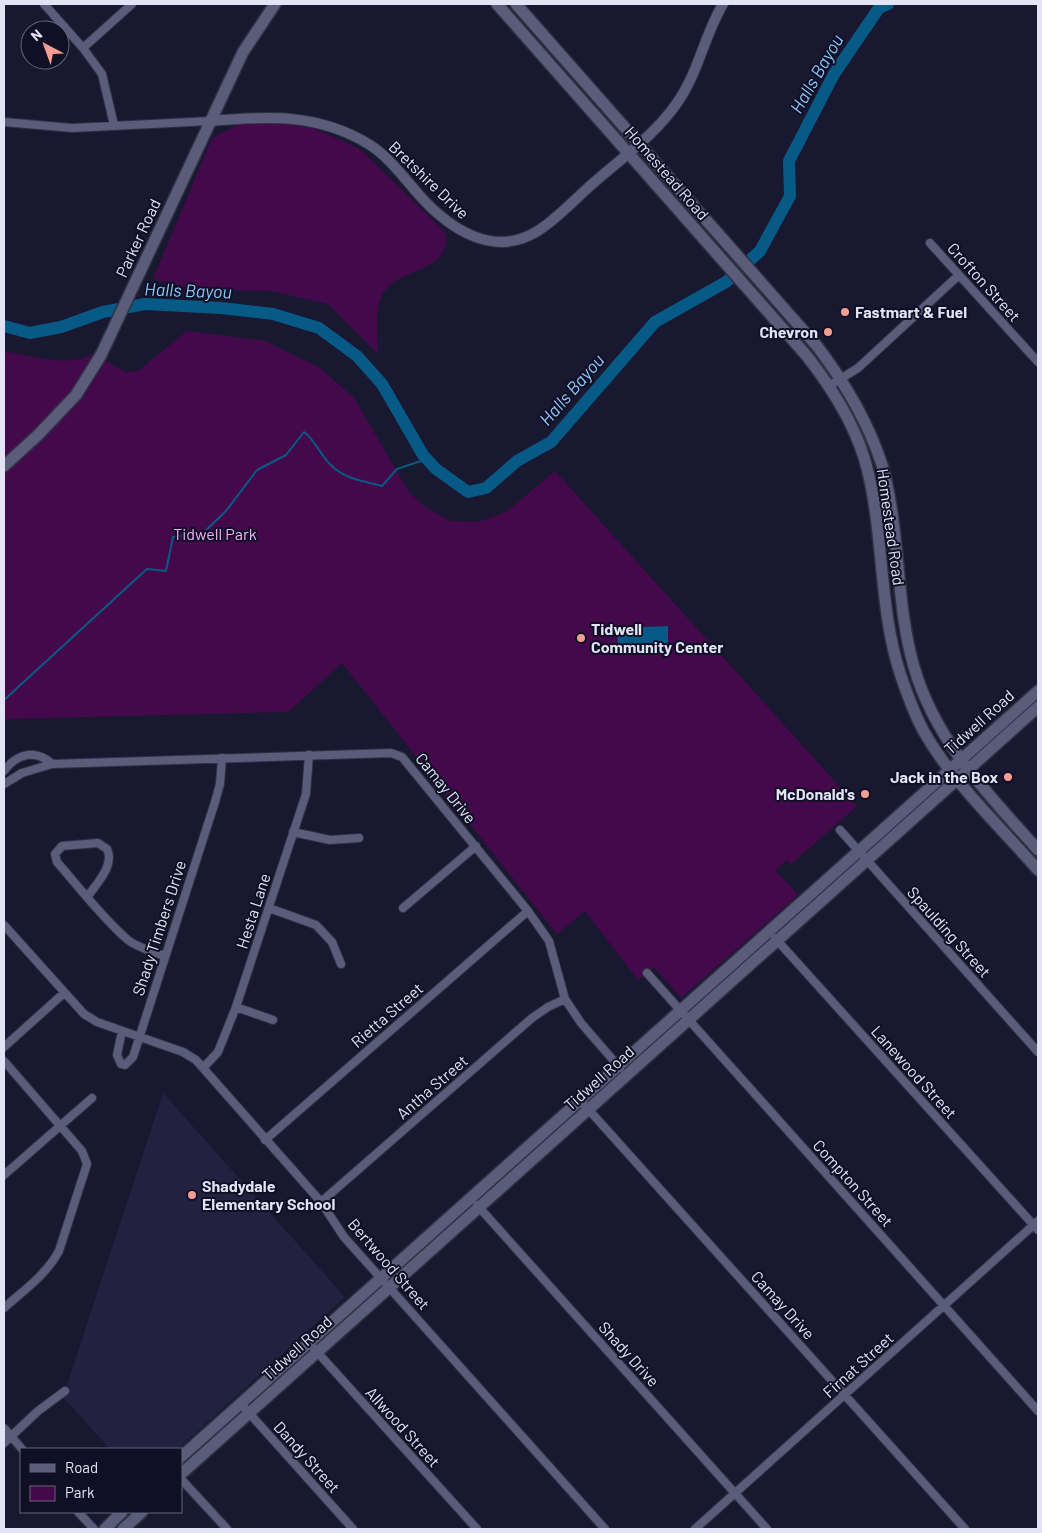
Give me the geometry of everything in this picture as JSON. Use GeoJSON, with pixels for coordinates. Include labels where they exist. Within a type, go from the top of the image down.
{"type":"FeatureCollection","features":[{"type":"Feature","properties":{"kind":"main road","name":"Homestead Road"},"geometry":{"type":"LineString","coordinates":[[497,4],[628,152],[699,236],[806,355],[829,386],[855,433],[868,470],[876,509],[888,624],[900,673],[923,729],[954,774],[1038,870]]}},
{"type":"Feature","properties":{"kind":"main road","name":"Homestead Road"},"geometry":{"type":"LineString","coordinates":[[516,4],[818,346],[841,378],[868,427],[882,466],[902,608],[914,668],[937,726],[964,765],[1036,847]]}},
{"type":"Feature","properties":{"kind":"main road","name":"Parker Road"},"geometry":{"type":"LineString","coordinates":[[4,466],[38,435],[76,395],[112,332],[243,52],[272,5]]}},
{"type":"Feature","properties":{"kind":"main road"},"geometry":{"type":"LineString","coordinates":[[563,78],[572,69]]}},
{"type":"Feature","properties":{"kind":"main road"},"geometry":{"type":"LineString","coordinates":[[699,236],[711,226]]}},
{"type":"Feature","properties":{"kind":"main road"},"geometry":{"type":"LineString","coordinates":[[768,312],[778,302]]}},
{"type":"Feature","properties":{"kind":"main road"},"geometry":{"type":"LineString","coordinates":[[868,470],[882,466]]}},
{"type":"Feature","properties":{"kind":"main road"},"geometry":{"type":"LineString","coordinates":[[882,568],[897,565]]}},
{"type":"Feature","properties":{"kind":"main road","name":"Tidwell Road"},"geometry":{"type":"LineString","coordinates":[[182,1456],[309,1343],[385,1282],[475,1202],[587,1110],[778,941],[867,860],[1038,691]]}},
{"type":"Feature","properties":{"kind":"main road","name":"Tidwell Road"},"geometry":{"type":"LineString","coordinates":[[964,765],[1038,707]]}},
{"type":"Feature","properties":{"kind":"main road","name":"Tidwell Road"},"geometry":{"type":"LineString","coordinates":[[475,1202],[617,1065],[770,932],[859,851],[954,774]]}},
{"type":"Feature","properties":{"kind":"main road"},"geometry":{"type":"LineString","coordinates":[[1022,852],[1036,847]]}},
{"type":"Feature","properties":{"kind":"main road","name":"Tidwell Road"},"geometry":{"type":"LineString","coordinates":[[182,1473],[317,1352],[385,1282]]}},
{"type":"Feature","properties":{"kind":"main road"},"geometry":{"type":"LineString","coordinates":[[105,1529],[121,1513]]}},
{"type":"Feature","properties":{"kind":"main road"},"geometry":{"type":"LineString","coordinates":[[124,1529],[141,1513]]}},
{"type":"Feature","properties":{"kind":"street"},"geometry":{"type":"LineString","coordinates":[[44,4],[83,48],[102,74],[114,126]]}},
{"type":"Feature","properties":{"kind":"street"},"geometry":{"type":"LineString","coordinates":[[83,48],[132,4]]}},
{"type":"Feature","properties":{"kind":"street","name":"Bretshire Drive"},"geometry":{"type":"LineString","coordinates":[[4,122],[72,128],[266,118],[308,120],[342,130],[372,146],[452,226],[466,234],[498,242],[512,241],[537,232],[657,127],[679,100],[694,72],[708,32],[723,4]]}},
{"type":"Feature","properties":{"kind":"street","name":"Crofton Street"},"geometry":{"type":"LineString","coordinates":[[930,243],[1038,362]]}},
{"type":"Feature","properties":{"kind":"street"},"geometry":{"type":"LineString","coordinates":[[829,386],[858,368],[959,275]]}},
{"type":"Feature","properties":{"kind":"street","name":"Camay Drive"},"geometry":{"type":"LineString","coordinates":[[4,784],[22,773],[52,764],[391,753],[402,756],[528,911],[549,941],[565,999],[581,1023],[626,1075]]}},
{"type":"Feature","properties":{"kind":"street","name":"Camay Drive"},"geometry":{"type":"LineString","coordinates":[[4,771],[18,757],[28,754],[47,759],[52,764]]}},
{"type":"Feature","properties":{"kind":"street","name":"Hesta Lane"},"geometry":{"type":"LineString","coordinates":[[203,1068],[218,1052],[236,1007],[308,783],[308,755]]}},
{"type":"Feature","properties":{"kind":"street","name":"Shady Timbers Drive"},"geometry":{"type":"LineString","coordinates":[[122,1031],[117,1056],[121,1064],[125,1065],[129,1063],[139,1036],[220,784],[222,758]]}},
{"type":"Feature","properties":{"kind":"street","name":"Spaulding Street"},"geometry":{"type":"LineString","coordinates":[[840,830],[1038,1052]]}},
{"type":"Feature","properties":{"kind":"street"},"geometry":{"type":"LineString","coordinates":[[293,832],[330,840],[359,838]]}},
{"type":"Feature","properties":{"kind":"street"},"geometry":{"type":"LineString","coordinates":[[88,896],[108,865],[110,858],[107,848],[98,843],[62,846],[55,858],[88,896],[129,940],[164,956]]}},
{"type":"Feature","properties":{"kind":"street"},"geometry":{"type":"LineString","coordinates":[[403,908],[476,846]]}},
{"type":"Feature","properties":{"kind":"street"},"geometry":{"type":"LineString","coordinates":[[269,908],[316,925],[332,942],[341,964]]}},
{"type":"Feature","properties":{"kind":"street","name":"Rietta Street"},"geometry":{"type":"LineString","coordinates":[[266,1140],[528,911]]}},
{"type":"Feature","properties":{"kind":"street","name":"Bertwood Street"},"geometry":{"type":"LineString","coordinates":[[4,926],[84,1014],[97,1022],[183,1052],[203,1068],[321,1202],[344,1237],[605,1529]]}},
{"type":"Feature","properties":{"kind":"street","name":"Lanewood Street"},"geometry":{"type":"LineString","coordinates":[[770,932],[1037,1225]]}},
{"type":"Feature","properties":{"kind":"street","name":"Compton Street"},"geometry":{"type":"LineString","coordinates":[[647,973],[1038,1411]]}},
{"type":"Feature","properties":{"kind":"street"},"geometry":{"type":"LineString","coordinates":[[4,1047],[64,993]]}},
{"type":"Feature","properties":{"kind":"street","name":"Antha Street"},"geometry":{"type":"LineString","coordinates":[[321,1202],[532,1018],[548,1007],[565,999]]}},
{"type":"Feature","properties":{"kind":"street"},"geometry":{"type":"LineString","coordinates":[[236,1007],[273,1020]]}},
{"type":"Feature","properties":{"kind":"street"},"geometry":{"type":"LineString","coordinates":[[4,1061],[82,1151],[87,1164],[54,1260],[38,1278],[4,1308]]}},
{"type":"Feature","properties":{"kind":"street"},"geometry":{"type":"LineString","coordinates":[[4,1175],[92,1098]]}},
{"type":"Feature","properties":{"kind":"street","name":"Camay Drive"},"geometry":{"type":"LineString","coordinates":[[580,1100],[965,1529]]}},
{"type":"Feature","properties":{"kind":"street","name":"Shady Drive"},"geometry":{"type":"LineString","coordinates":[[475,1202],[767,1529]]}},
{"type":"Feature","properties":{"kind":"street","name":"Firnat Street"},"geometry":{"type":"LineString","coordinates":[[695,1529],[1037,1225]]}},
{"type":"Feature","properties":{"kind":"street","name":"Allwood Street"},"geometry":{"type":"LineString","coordinates":[[309,1343],[477,1529]]}},
{"type":"Feature","properties":{"kind":"street"},"geometry":{"type":"LineString","coordinates":[[4,1443],[38,1411],[65,1391]]}},
{"type":"Feature","properties":{"kind":"street","name":"Dandy Street"},"geometry":{"type":"LineString","coordinates":[[241,1404],[353,1529]]}},
{"type":"Feature","properties":{"kind":"street"},"geometry":{"type":"LineString","coordinates":[[4,1428],[21,1448]]}},
{"type":"Feature","properties":{"kind":"street"},"geometry":{"type":"LineString","coordinates":[[182,1480],[227,1529]]}},
{"type":"Feature","properties":{"kind":"street"},"geometry":{"type":"LineString","coordinates":[[79,1513],[94,1529]]}},
{"type":"Feature","properties":{"kind":"shaded area","name":"Shadydale Elementary School"},"geometry":{"type":"Polygon","coordinates":[[[163,1093],[345,1297],[179,1448],[109,1448],[63,1397],[163,1093]]]}},
{"type":"Feature","properties":{"kind":"green space"},"geometry":{"type":"Polygon","coordinates":[[[280,123],[316,129],[360,149],[445,232],[445,245],[441,255],[433,263],[399,279],[389,286],[382,295],[377,316],[378,354],[328,304],[270,291],[192,289],[153,279],[212,138],[239,124],[280,123]]]}},
{"type":"Feature","properties":{"kind":"green space","name":"Tidwell Park"},"geometry":{"type":"Polygon","coordinates":[[[187,331],[265,341],[320,368],[354,398],[409,492],[425,507],[451,521],[478,522],[506,512],[555,471],[857,806],[791,864],[787,860],[775,870],[798,895],[681,998],[654,967],[638,980],[585,911],[557,934],[342,663],[288,712],[7,719],[4,722],[4,351],[37,358],[74,360],[85,358],[93,353],[105,333],[118,336],[106,361],[125,372],[138,371],[187,331]]]}},
{"type":"Feature","properties":{"kind":"water"},"geometry":{"type":"Polygon","coordinates":[[[668,626],[668,644],[618,646],[617,628],[668,626]]]}},
{"type":"Feature","properties":{"kind":"waterway","name":"Halls Bayou"},"geometry":{"type":"LineString","coordinates":[[4,326],[30,333],[61,327],[103,312],[145,304],[221,308],[273,314],[319,328],[357,356],[382,384],[423,455],[436,469],[468,492],[486,488],[517,461],[551,442],[655,322],[726,282],[760,251],[790,196],[789,161],[834,74],[879,8],[888,4]]}},
{"type":"Feature","properties":{"kind":"waterway"},"geometry":{"type":"LineString","coordinates":[[4,700],[147,569],[166,571],[173,537],[202,534],[226,511],[257,470],[286,455],[304,432],[336,470],[355,479],[382,486],[397,469],[427,459]]}},
{"type":"Feature","properties":{"kind":"place","name":"Fastmart & Fuel"},"geometry":{"type":"Point","coordinates":[845,312]}},
{"type":"Feature","properties":{"kind":"place","name":"Chevron"},"geometry":{"type":"Point","coordinates":[828,332]}},
{"type":"Feature","properties":{"kind":"place","name":"Tidwell Community Center"},"geometry":{"type":"Point","coordinates":[581,638]}},
{"type":"Feature","properties":{"kind":"place","name":"Jack in the Box"},"geometry":{"type":"Point","coordinates":[1008,777]}},
{"type":"Feature","properties":{"kind":"place","name":"McDonald's"},"geometry":{"type":"Point","coordinates":[865,794]}},
{"type":"Feature","properties":{"kind":"place","name":"Shadydale Elementary School"},"geometry":{"type":"Point","coordinates":[192,1195]}}]}
